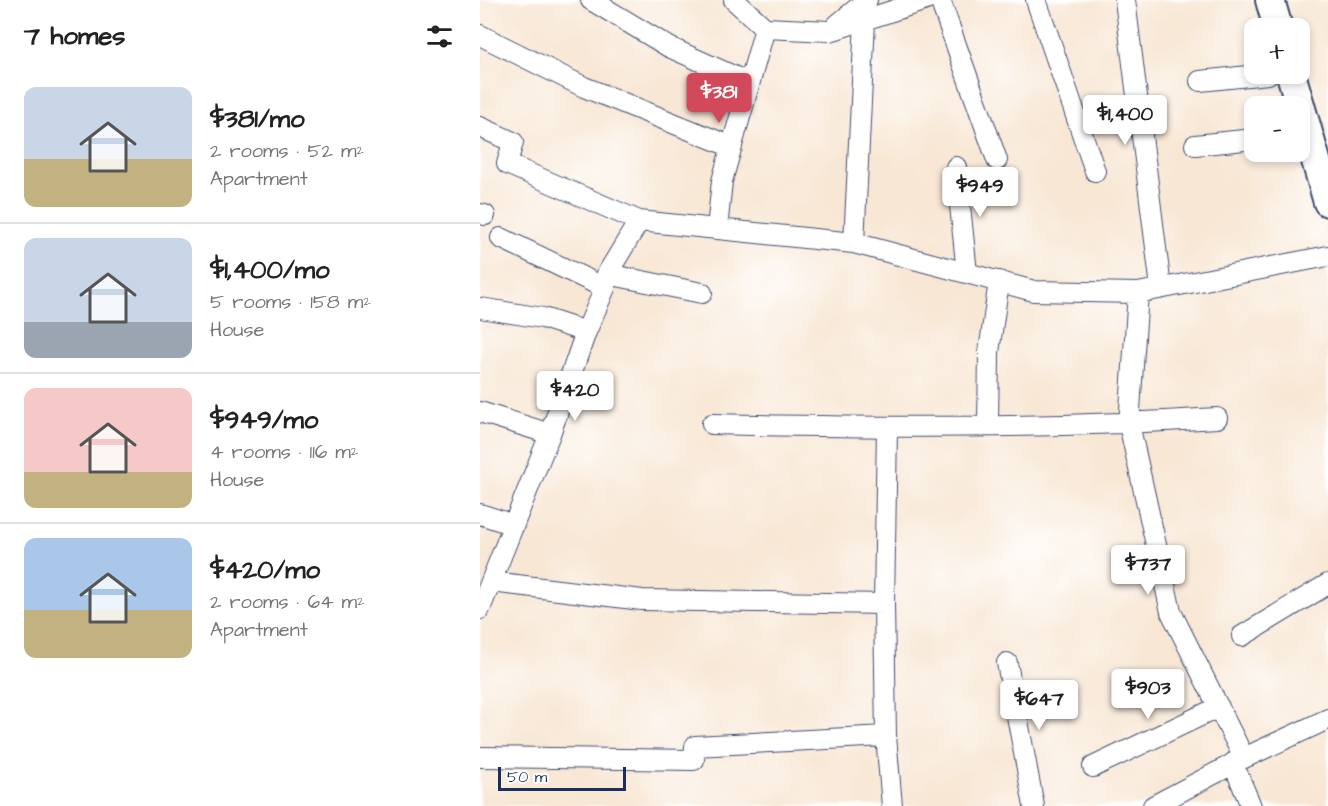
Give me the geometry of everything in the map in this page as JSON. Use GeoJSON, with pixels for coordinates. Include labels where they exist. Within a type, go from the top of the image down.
{"type":"FeatureCollection","features":[{"type":"Feature","properties":{"kind":"main road"},"geometry":{"type":"LineString","coordinates":[[1270,0],[1275,18]]}},
{"type":"Feature","properties":{"kind":"main road"},"geometry":{"type":"LineString","coordinates":[[1310,150],[1328,202]]}},
{"type":"Feature","properties":{"kind":"street"},"geometry":{"type":"LineString","coordinates":[[591,0],[669,47],[749,83]]}},
{"type":"Feature","properties":{"kind":"street"},"geometry":{"type":"LineString","coordinates":[[734,0],[765,28],[830,31],[926,0]]}},
{"type":"Feature","properties":{"kind":"street"},"geometry":{"type":"LineString","coordinates":[[830,31],[867,0]]}},
{"type":"Feature","properties":{"kind":"street"},"geometry":{"type":"LineString","coordinates":[[940,0],[997,160]]}},
{"type":"Feature","properties":{"kind":"street"},"geometry":{"type":"LineString","coordinates":[[1036,0],[1095,171]]}},
{"type":"Feature","properties":{"kind":"street"},"geometry":{"type":"LineString","coordinates":[[1125,0],[1161,288]]}},
{"type":"Feature","properties":{"kind":"street"},"geometry":{"type":"LineString","coordinates":[[854,243],[866,21]]}},
{"type":"Feature","properties":{"kind":"street"},"geometry":{"type":"LineString","coordinates":[[717,229],[722,181],[765,28]]}},
{"type":"Feature","properties":{"kind":"street"},"geometry":{"type":"LineString","coordinates":[[480,34],[584,87],[732,147]]}},
{"type":"Feature","properties":{"kind":"street"},"geometry":{"type":"LineString","coordinates":[[1200,81],[1244,76]]}},
{"type":"Feature","properties":{"kind":"street"},"geometry":{"type":"LineString","coordinates":[[480,127],[513,142],[507,164],[639,221],[854,243],[1034,291],[1138,293],[1328,256]]}},
{"type":"Feature","properties":{"kind":"street"},"geometry":{"type":"LineString","coordinates":[[1195,145],[1244,140]]}},
{"type":"Feature","properties":{"kind":"street"},"geometry":{"type":"LineString","coordinates":[[956,167],[967,273]]}},
{"type":"Feature","properties":{"kind":"street"},"geometry":{"type":"LineString","coordinates":[[480,609],[550,434],[606,281],[639,221]]}},
{"type":"Feature","properties":{"kind":"street"},"geometry":{"type":"LineString","coordinates":[[501,238],[606,281],[702,293]]}},
{"type":"Feature","properties":{"kind":"street"},"geometry":{"type":"LineString","coordinates":[[988,426],[989,352],[999,281]]}},
{"type":"Feature","properties":{"kind":"street"},"geometry":{"type":"LineString","coordinates":[[1138,293],[1129,424],[1171,612],[1219,707],[1251,806]]}},
{"type":"Feature","properties":{"kind":"street"},"geometry":{"type":"LineString","coordinates":[[480,308],[543,318],[586,332]]}},
{"type":"Feature","properties":{"kind":"street"},"geometry":{"type":"LineString","coordinates":[[480,412],[550,434]]}},
{"type":"Feature","properties":{"kind":"street"},"geometry":{"type":"LineString","coordinates":[[712,424],[887,428],[1129,424],[1217,418]]}},
{"type":"Feature","properties":{"kind":"street"},"geometry":{"type":"LineString","coordinates":[[887,428],[884,604],[886,736],[892,806]]}},
{"type":"Feature","properties":{"kind":"street"},"geometry":{"type":"LineString","coordinates":[[480,514],[514,525]]}},
{"type":"Feature","properties":{"kind":"street"},"geometry":{"type":"LineString","coordinates":[[491,582],[642,600],[884,604]]}},
{"type":"Feature","properties":{"kind":"street"},"geometry":{"type":"LineString","coordinates":[[1242,636],[1328,584]]}},
{"type":"Feature","properties":{"kind":"street"},"geometry":{"type":"LineString","coordinates":[[1007,663],[1034,806]]}},
{"type":"Feature","properties":{"kind":"street"},"geometry":{"type":"LineString","coordinates":[[1093,767],[1219,707]]}},
{"type":"Feature","properties":{"kind":"street"},"geometry":{"type":"LineString","coordinates":[[1153,806],[1238,760],[1328,719]]}},
{"type":"Feature","properties":{"kind":"street"},"geometry":{"type":"LineString","coordinates":[[480,757],[694,760],[695,746],[886,736]]}}]}
